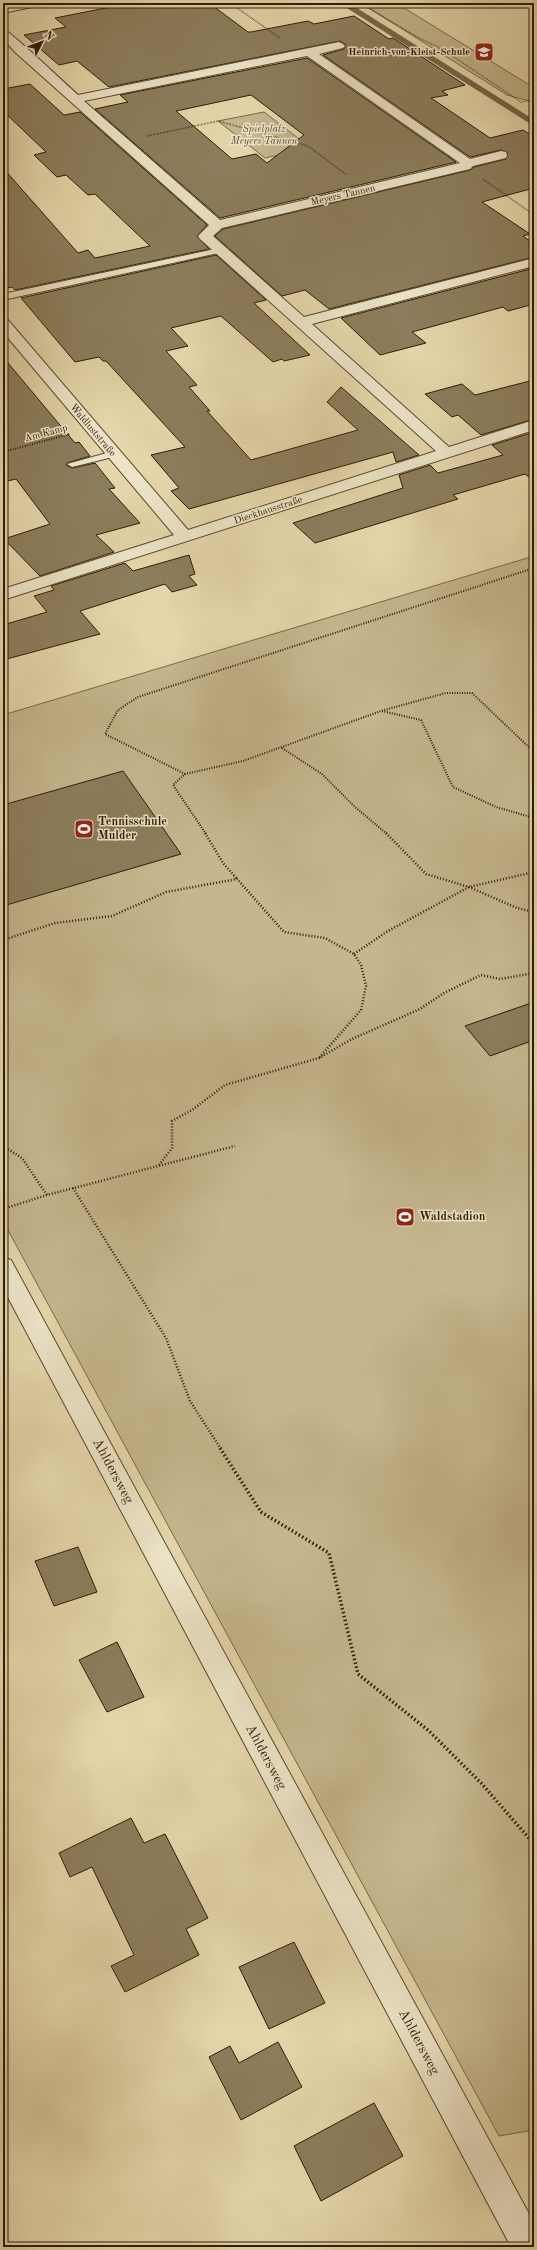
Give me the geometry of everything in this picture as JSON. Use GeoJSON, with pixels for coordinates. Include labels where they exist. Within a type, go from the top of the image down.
{"type":"FeatureCollection","features":[{"type":"Feature","properties":{"kind":"street"},"geometry":{"type":"LineString","coordinates":[[3,10],[38,3]]}},
{"type":"Feature","properties":{"kind":"street"},"geometry":{"type":"LineString","coordinates":[[3,32],[20,50],[216,225],[204,236],[447,453]]}},
{"type":"Feature","properties":{"kind":"street"},"geometry":{"type":"LineString","coordinates":[[75,98],[339,46]]}},
{"type":"Feature","properties":{"kind":"street"},"geometry":{"type":"LineString","coordinates":[[306,52],[466,164]]}},
{"type":"Feature","properties":{"kind":"street","name":"Meyers Tannen"},"geometry":{"type":"LineString","coordinates":[[216,225],[501,155]]}},
{"type":"Feature","properties":{"kind":"street"},"geometry":{"type":"LineString","coordinates":[[300,322],[534,262]]}},
{"type":"Feature","properties":{"kind":"street","name":"Waldluststraße"},"geometry":{"type":"LineString","coordinates":[[3,322],[184,536]]}},
{"type":"Feature","properties":{"kind":"street","name":"Dieckhausstraße"},"geometry":{"type":"LineString","coordinates":[[3,595],[534,425]]}},
{"type":"Feature","properties":{"kind":"street","name":"Ahldersweg"},"geometry":{"type":"LineString","coordinates":[[3,1266],[529,2247]]}},
{"type":"Feature","properties":{"kind":"lane"},"geometry":{"type":"LineString","coordinates":[[3,297],[220,250]]}},
{"type":"Feature","properties":{"kind":"lane"},"geometry":{"type":"LineString","coordinates":[[72,464],[114,454]]}},
{"type":"Feature","properties":{"kind":"path"},"geometry":{"type":"LineString","coordinates":[[230,3],[306,52]]}},
{"type":"Feature","properties":{"kind":"path"},"geometry":{"type":"LineString","coordinates":[[360,3],[419,38],[442,49],[521,102],[534,100]]}},
{"type":"Feature","properties":{"kind":"path"},"geometry":{"type":"LineString","coordinates":[[123,142],[218,121],[308,146],[367,189]]}},
{"type":"Feature","properties":{"kind":"path"},"geometry":{"type":"LineString","coordinates":[[466,164],[534,215]]}},
{"type":"Feature","properties":{"kind":"path","name":"Am Kamp"},"geometry":{"type":"LineString","coordinates":[[3,452],[92,428]]}},
{"type":"Feature","properties":{"kind":"path"},"geometry":{"type":"LineString","coordinates":[[185,774],[105,734],[118,710],[138,698],[534,568]]}},
{"type":"Feature","properties":{"kind":"path"},"geometry":{"type":"LineString","coordinates":[[319,1058],[361,1010],[366,986],[361,966],[354,954],[325,938],[284,932],[223,864],[196,817],[173,785],[185,774],[243,760],[281,748],[381,711],[446,694],[472,693],[534,752]]}},
{"type":"Feature","properties":{"kind":"path"},"geometry":{"type":"LineString","coordinates":[[381,711],[421,720],[454,787],[496,807],[534,818]]}},
{"type":"Feature","properties":{"kind":"path"},"geometry":{"type":"LineString","coordinates":[[281,748],[322,774],[355,808],[388,835],[426,874],[469,887],[517,908],[534,912]]}},
{"type":"Feature","properties":{"kind":"path"},"geometry":{"type":"LineString","coordinates":[[354,954],[388,931],[469,887],[534,872]]}},
{"type":"Feature","properties":{"kind":"path"},"geometry":{"type":"LineString","coordinates":[[3,940],[55,923],[112,916],[166,892],[236,879]]}},
{"type":"Feature","properties":{"kind":"path"},"geometry":{"type":"LineString","coordinates":[[159,1165],[172,1148],[172,1121],[192,1110],[225,1085],[319,1058],[352,1039],[420,1009],[444,993],[481,975],[500,979],[534,973]]}},
{"type":"Feature","properties":{"kind":"path"},"geometry":{"type":"LineString","coordinates":[[3,1146],[22,1158],[47,1195]]}},
{"type":"Feature","properties":{"kind":"path"},"geometry":{"type":"LineString","coordinates":[[3,1209],[47,1195],[235,1146]]}},
{"type":"Feature","properties":{"kind":"path"},"geometry":{"type":"LineString","coordinates":[[73,1188],[166,1338],[190,1401],[261,1512],[329,1553],[358,1674],[429,1731],[482,1783],[534,1844]]}},
{"type":"Feature","properties":{"kind":"green space"},"geometry":{"type":"Polygon","coordinates":[[[361,3],[396,3],[528,84],[534,82],[534,99],[529,101],[507,95],[361,3]]]}},
{"type":"Feature","properties":{"kind":"green space","name":"Spielplatz Meyers Tannen"},"geometry":{"type":"Polygon","coordinates":[[[264,112],[311,148],[265,158],[218,121],[264,112]]]}},
{"type":"Feature","properties":{"kind":"green space"},"geometry":{"type":"Polygon","coordinates":[[[534,556],[534,2130],[499,2136],[3,1221],[3,715],[534,556]]]}},
{"type":"Feature","properties":{"kind":"building"},"geometry":{"type":"Polygon","coordinates":[[[131,3],[209,3],[248,32],[308,21],[314,24],[354,16],[389,39],[393,38],[465,85],[442,91],[448,95],[431,98],[490,138],[523,130],[534,137],[534,188],[482,202],[530,234],[523,236],[534,244],[534,257],[329,309],[305,290],[282,296],[215,236],[223,229],[470,170],[474,167],[506,159],[507,152],[501,150],[470,157],[323,55],[344,49],[346,45],[340,41],[109,87],[77,61],[59,65],[24,35],[66,27],[55,18],[131,3]]]}},
{"type":"Feature","properties":{"kind":"building"},"geometry":{"type":"Polygon","coordinates":[[[307,58],[456,162],[220,218],[95,109],[128,102],[120,95],[307,58]],[[251,95],[176,111],[232,159],[256,154],[267,163],[304,135],[251,95]]]}},
{"type":"Feature","properties":{"kind":"building"},"geometry":{"type":"Polygon","coordinates":[[[30,84],[64,115],[80,112],[207,225],[197,236],[209,249],[15,290],[12,287],[3,289],[3,168],[78,253],[88,250],[95,258],[150,246],[95,194],[88,195],[66,175],[57,177],[34,155],[46,152],[3,111],[3,89],[30,84]]]}},
{"type":"Feature","properties":{"kind":"building"},"geometry":{"type":"Polygon","coordinates":[[[216,255],[266,300],[254,303],[310,355],[284,361],[282,359],[273,362],[221,316],[171,328],[188,346],[166,351],[197,385],[189,387],[210,411],[207,411],[251,460],[358,430],[327,402],[341,387],[419,455],[396,462],[393,452],[189,509],[171,491],[179,488],[151,455],[185,447],[106,361],[103,361],[99,357],[75,362],[21,298],[216,255]]]}},
{"type":"Feature","properties":{"kind":"building"},"geometry":{"type":"Polygon","coordinates":[[[534,268],[534,304],[508,311],[503,307],[412,332],[426,343],[380,355],[341,318],[534,268]]]}},
{"type":"Feature","properties":{"kind":"building"},"geometry":{"type":"Polygon","coordinates":[[[3,357],[75,443],[79,442],[90,456],[67,463],[66,465],[72,468],[95,463],[115,488],[109,489],[140,523],[96,535],[114,552],[40,576],[4,539],[50,524],[16,479],[3,482],[3,357]]]}},
{"type":"Feature","properties":{"kind":"building"},"geometry":{"type":"Polygon","coordinates":[[[534,380],[534,419],[481,435],[458,415],[452,417],[425,394],[462,384],[475,395],[534,380]]]}},
{"type":"Feature","properties":{"kind":"building"},"geometry":{"type":"Polygon","coordinates":[[[534,432],[534,481],[525,474],[453,495],[458,499],[315,543],[293,523],[403,488],[399,475],[430,465],[438,473],[503,455],[492,445],[534,432]]]}},
{"type":"Feature","properties":{"kind":"building"},"geometry":{"type":"Polygon","coordinates":[[[189,555],[195,574],[189,576],[197,585],[172,592],[165,584],[80,611],[100,634],[3,660],[3,625],[47,612],[34,596],[54,590],[51,586],[125,563],[133,571],[189,555]]]}},
{"type":"Feature","properties":{"kind":"building","name":"Tennisschule Mulder"},"geometry":{"type":"Polygon","coordinates":[[[123,771],[181,854],[3,906],[3,805],[123,771]]]}},
{"type":"Feature","properties":{"kind":"building"},"geometry":{"type":"Polygon","coordinates":[[[534,1002],[534,1040],[490,1056],[465,1026],[534,1002]]]}},
{"type":"Feature","properties":{"kind":"building"},"geometry":{"type":"Polygon","coordinates":[[[78,1547],[97,1592],[54,1606],[35,1561],[78,1547]]]}},
{"type":"Feature","properties":{"kind":"building"},"geometry":{"type":"Polygon","coordinates":[[[117,1642],[144,1697],[107,1712],[79,1660],[117,1642]]]}},
{"type":"Feature","properties":{"kind":"building"},"geometry":{"type":"Polygon","coordinates":[[[131,1818],[144,1843],[165,1834],[208,1918],[186,1929],[199,1955],[125,1992],[111,1966],[134,1955],[92,1867],[70,1877],[59,1853],[131,1818]]]}},
{"type":"Feature","properties":{"kind":"building"},"geometry":{"type":"Polygon","coordinates":[[[294,1942],[325,2003],[269,2029],[239,1967],[294,1942]]]}},
{"type":"Feature","properties":{"kind":"building"},"geometry":{"type":"Polygon","coordinates":[[[278,2042],[302,2087],[241,2120],[209,2057],[230,2046],[239,2063],[278,2042]]]}},
{"type":"Feature","properties":{"kind":"building"},"geometry":{"type":"Polygon","coordinates":[[[374,2103],[403,2156],[321,2201],[294,2146],[374,2103]]]}},
{"type":"Feature","properties":{"kind":"waterway"},"geometry":{"type":"LineString","coordinates":[[344,3],[534,123]]}},
{"type":"Feature","properties":{"kind":"place","name":"Heinrich-von-Kleist-Schule"},"geometry":{"type":"Point","coordinates":[484,52]}},
{"type":"Feature","properties":{"kind":"place","name":"Tennisschule Mulder"},"geometry":{"type":"Point","coordinates":[84,829]}},
{"type":"Feature","properties":{"kind":"place","name":"Waldstadion"},"geometry":{"type":"Point","coordinates":[405,1217]}}]}
